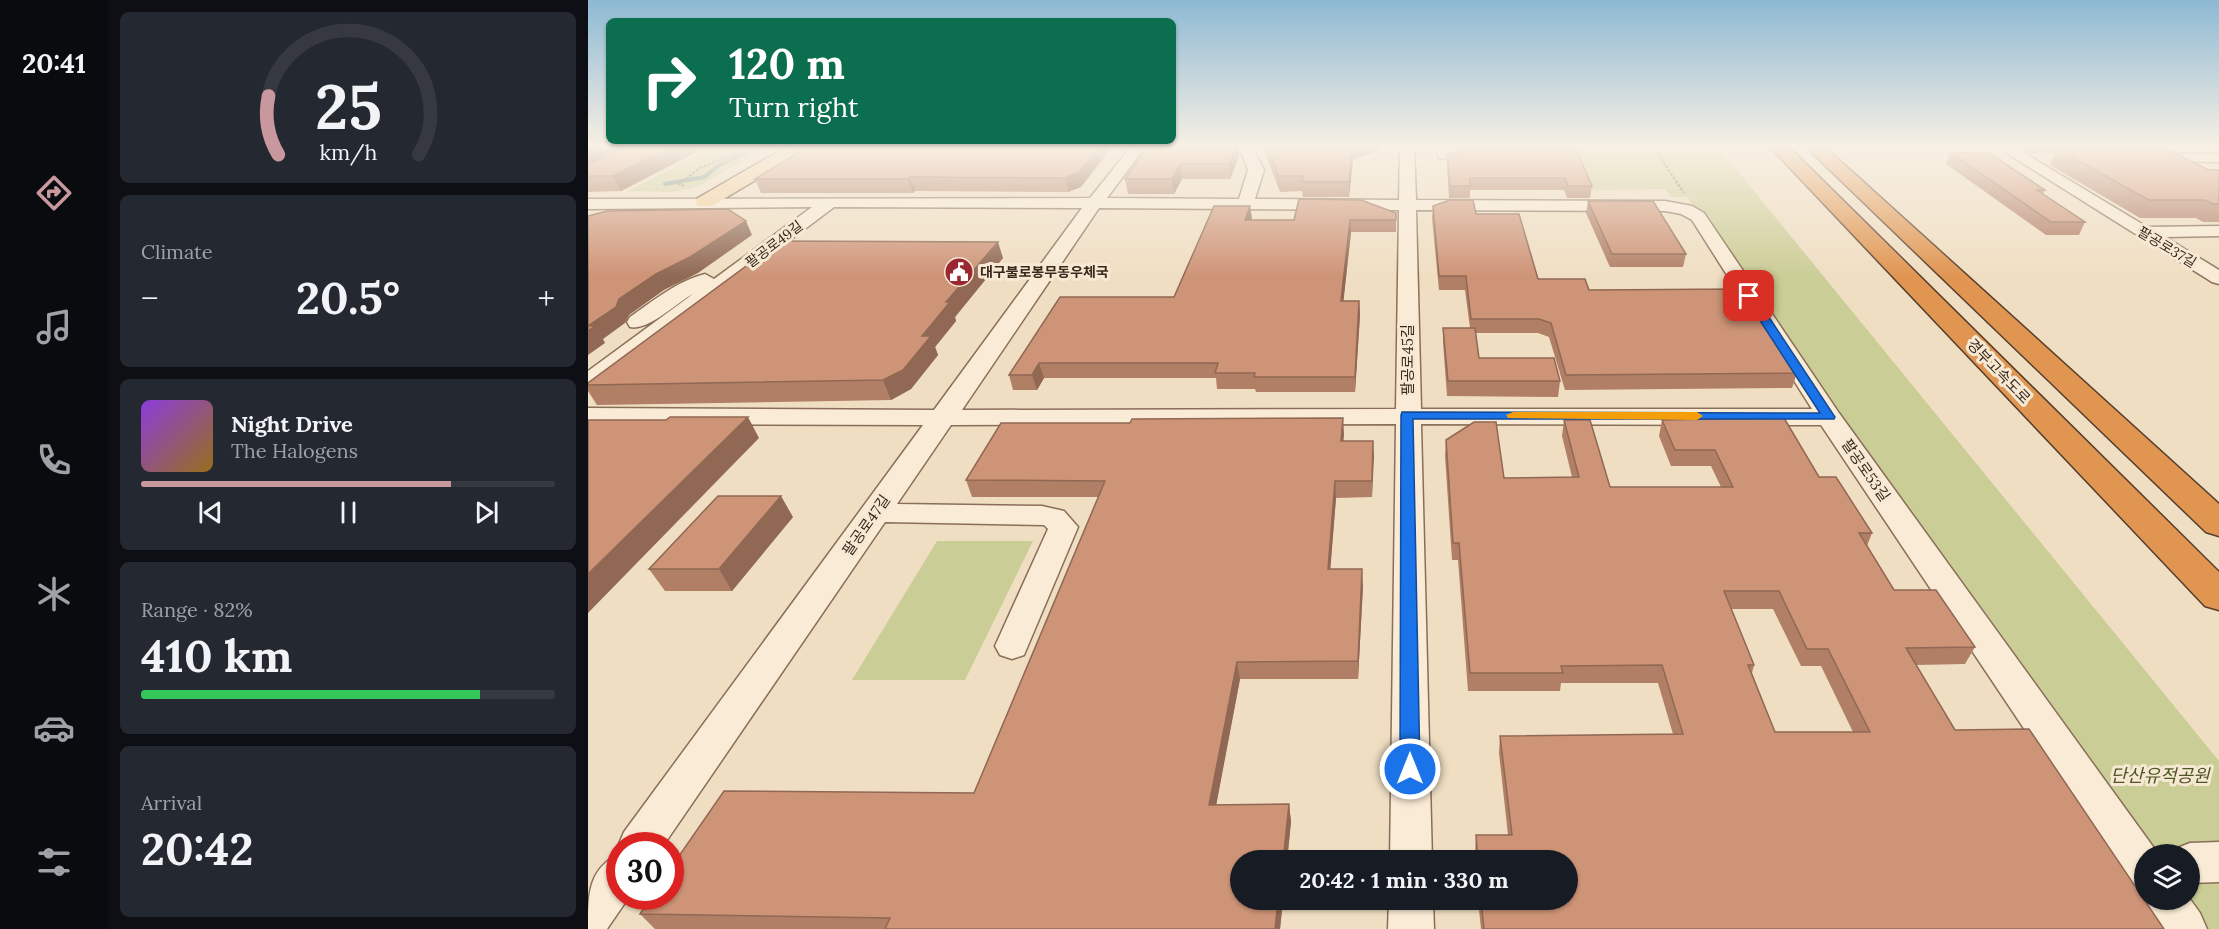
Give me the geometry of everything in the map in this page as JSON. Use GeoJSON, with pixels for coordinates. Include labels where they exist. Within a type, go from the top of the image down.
{"type":"FeatureCollection","features":[{"type":"Feature","properties":{"kind":"highway","name":"경부고속도로"},"geometry":{"type":"LineString","coordinates":[[1821,190],[2219,596]]}},
{"type":"Feature","properties":{"kind":"highway"},"geometry":{"type":"LineString","coordinates":[[1861,190],[2219,524]]}},
{"type":"Feature","properties":{"kind":"main road"},"geometry":{"type":"LineString","coordinates":[[705,202],[725,190]]}},
{"type":"Feature","properties":{"kind":"street","name":"팔공로47길"},"geometry":{"type":"LineString","coordinates":[[649,832],[1094,204],[1106,190]]}},
{"type":"Feature","properties":{"kind":"street"},"geometry":{"type":"LineString","coordinates":[[1245,205],[1250,190]]}},
{"type":"Feature","properties":{"kind":"street","name":"팔공로45길"},"geometry":{"type":"LineString","coordinates":[[1408,190],[1407,415],[1411,850]]}},
{"type":"Feature","properties":{"kind":"street","name":"팔공로37길"},"geometry":{"type":"LineString","coordinates":[[2074,190],[2219,278]]}},
{"type":"Feature","properties":{"kind":"street","name":"팔공로49길"},"geometry":{"type":"LineString","coordinates":[[588,204],[830,202]]}},
{"type":"Feature","properties":{"kind":"street","name":"팔공로49길"},"geometry":{"type":"LineString","coordinates":[[588,382],[830,202]]}},
{"type":"Feature","properties":{"kind":"street"},"geometry":{"type":"LineString","coordinates":[[830,202],[1094,204]]}},
{"type":"Feature","properties":{"kind":"street","name":"팔공로53길"},"geometry":{"type":"LineString","coordinates":[[1094,204],[1665,206],[1693,213],[1829,417],[2134,853]]}},
{"type":"Feature","properties":{"kind":"street"},"geometry":{"type":"LineString","coordinates":[[2142,232],[2219,231]]}},
{"type":"Feature","properties":{"kind":"street"},"geometry":{"type":"LineString","coordinates":[[638,322],[670,298],[700,282],[744,266]]}},
{"type":"Feature","properties":{"kind":"street"},"geometry":{"type":"LineString","coordinates":[[588,416],[941,419],[1407,415],[1829,417]]}},
{"type":"Feature","properties":{"kind":"street"},"geometry":{"type":"LineString","coordinates":[[874,513],[1042,515],[1054,518],[1063,527],[1012,646]]}},
{"type":"Feature","properties":{"kind":"street"},"geometry":{"type":"LineString","coordinates":[[2200,863],[2219,862]]}},
{"type":"Feature","properties":{"kind":"street"},"geometry":{"type":"LineString","coordinates":[[588,918],[606,893]]}},
{"type":"Feature","properties":{"kind":"street"},"geometry":{"type":"LineString","coordinates":[[1411,910],[1411,929]]}},
{"type":"Feature","properties":{"kind":"street"},"geometry":{"type":"LineString","coordinates":[[2171,910],[2184,929]]}},
{"type":"Feature","properties":{"kind":"green space"},"geometry":{"type":"Polygon","coordinates":[[[629,190],[680,190],[673,192],[629,190]]]}},
{"type":"Feature","properties":{"kind":"green space","name":"단산유적공원"},"geometry":{"type":"Polygon","coordinates":[[[1666,190],[1753,190],[2219,761],[2219,929],[2201,929],[2188,910],[2200,910],[2200,844],[2141,844],[1687,197],[1671,197],[1666,190]]]}},
{"type":"Feature","properties":{"kind":"green space"},"geometry":{"type":"Polygon","coordinates":[[[937,541],[1033,541],[965,680],[852,680],[937,541]]]}},
{"type":"Feature","properties":{"kind":"building"},"geometry":{"type":"Polygon","coordinates":[[[2005,190],[2038,190],[2085,222],[2051,222],[2005,190]]]}},
{"type":"Feature","properties":{"kind":"building"},"geometry":{"type":"Polygon","coordinates":[[[2132,190],[2219,190],[2219,204],[2205,200],[2149,200],[2132,190]]]}},
{"type":"Feature","properties":{"kind":"building"},"geometry":{"type":"Polygon","coordinates":[[[1299,199],[1361,200],[1396,213],[1396,220],[1350,220],[1341,301],[1359,301],[1355,377],[1254,377],[1255,373],[1215,373],[1218,363],[1039,363],[1032,375],[1009,375],[1060,297],[1174,297],[1214,206],[1250,206],[1245,220],[1294,220],[1299,199]]]}},
{"type":"Feature","properties":{"kind":"building"},"geometry":{"type":"Polygon","coordinates":[[[1450,200],[1473,200],[1476,214],[1519,214],[1538,279],[1585,279],[1589,290],[1739,289],[1797,373],[1566,375],[1551,323],[1539,319],[1471,319],[1466,276],[1439,276],[1433,206],[1450,200]]]}},
{"type":"Feature","properties":{"kind":"building"},"geometry":{"type":"Polygon","coordinates":[[[1588,201],[1653,201],[1686,254],[1612,254],[1588,201]]]}},
{"type":"Feature","properties":{"kind":"building"},"geometry":{"type":"Polygon","coordinates":[[[728,209],[746,221],[690,257],[656,274],[619,299],[616,307],[588,326],[588,216],[607,211],[728,209]]]}},
{"type":"Feature","properties":{"kind":"building"},"geometry":{"type":"Polygon","coordinates":[[[780,241],[998,242],[946,302],[950,302],[922,336],[931,336],[903,370],[883,380],[588,385],[588,383],[780,241]]]}},
{"type":"Feature","properties":{"kind":"building"},"geometry":{"type":"Polygon","coordinates":[[[1443,328],[1475,328],[1479,358],[1554,358],[1560,381],[1448,381],[1443,328]]]}},
{"type":"Feature","properties":{"kind":"building"},"geometry":{"type":"Polygon","coordinates":[[[670,417],[748,417],[588,574],[588,420],[666,420],[670,417]]]}},
{"type":"Feature","properties":{"kind":"building"},"geometry":{"type":"Polygon","coordinates":[[[1343,418],[1341,441],[1373,441],[1372,481],[1335,481],[1328,569],[1362,569],[1358,661],[1237,662],[1209,805],[1289,804],[1284,850],[1230,850],[1230,910],[1277,910],[1275,929],[885,929],[890,918],[640,914],[643,910],[684,910],[684,849],[724,791],[974,793],[1105,481],[966,480],[1001,423],[1130,423],[1132,419],[1343,418]]]}},
{"type":"Feature","properties":{"kind":"building"},"geometry":{"type":"Polygon","coordinates":[[[1784,418],[1819,477],[1836,477],[1872,533],[1859,533],[1894,590],[1936,590],[1975,647],[1906,648],[1955,730],[2029,729],[2134,885],[2134,910],[2151,910],[2164,929],[1484,929],[1482,910],[1578,910],[1578,850],[1477,850],[1476,835],[1512,835],[1500,736],[1683,734],[1662,665],[1561,666],[1563,673],[1470,673],[1459,543],[1453,543],[1446,440],[1474,422],[1496,422],[1504,478],[1579,477],[1564,420],[1590,420],[1610,487],[1733,487],[1715,450],[1675,450],[1662,420],[1784,418]],[[1724,591],[1754,665],[1748,665],[1775,732],[1870,732],[1828,649],[1807,649],[1779,591],[1724,591]]]}},
{"type":"Feature","properties":{"kind":"building"},"geometry":{"type":"Polygon","coordinates":[[[718,496],[781,496],[719,569],[649,569],[718,496]]]}},
{"type":"Feature","properties":{"kind":"slow traffic"},"geometry":{"type":"LineString","coordinates":[[1513,415],[1697,416]]}},
{"type":"Feature","properties":{"kind":"place","name":"대구불로봉무동우체국"},"geometry":{"type":"Point","coordinates":[959,272]}},
{"type":"Feature","properties":{"kind":"route"},"geometry":{"type":"LineString","coordinates":[[1410,769],[1407,415],[1829,417],[1749,296]]}}]}
